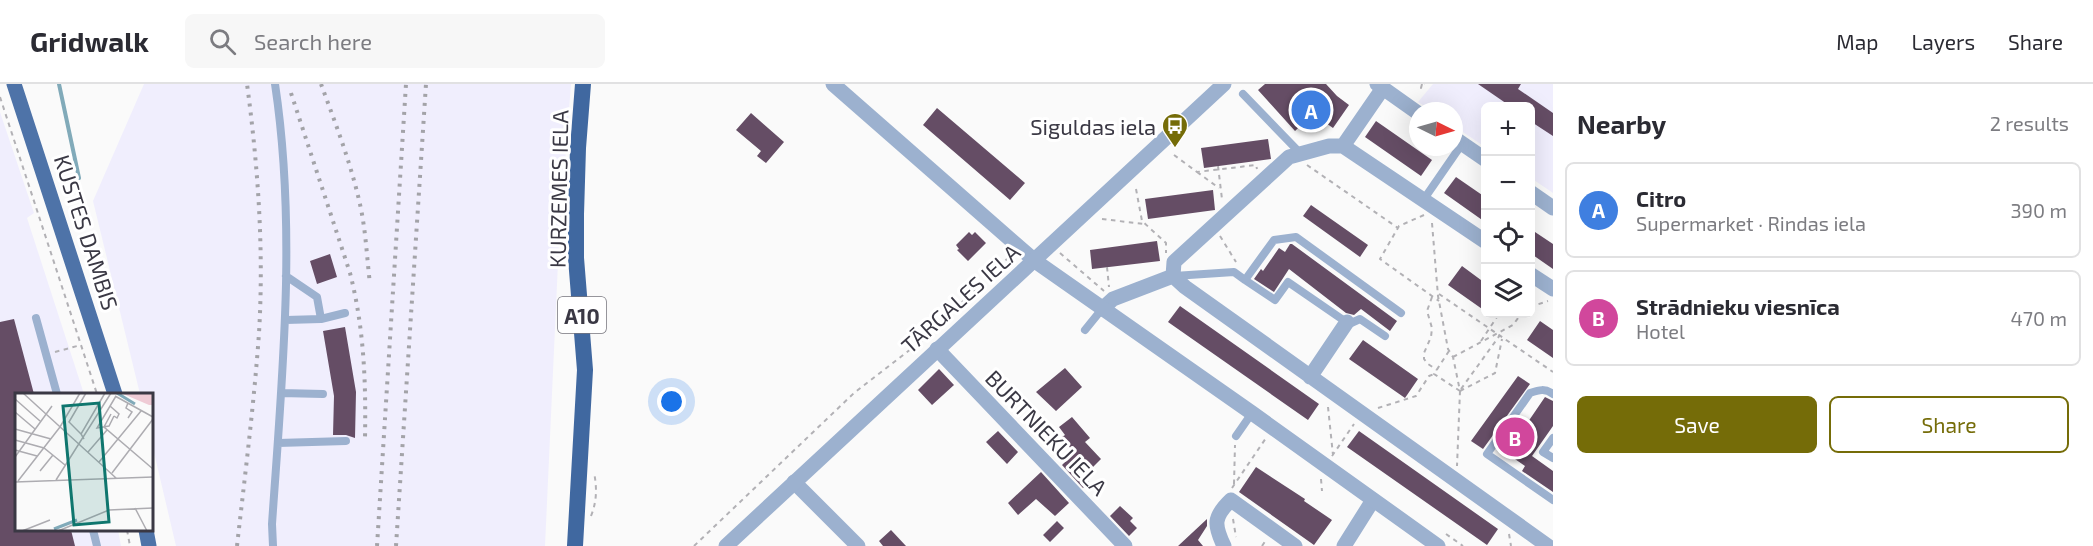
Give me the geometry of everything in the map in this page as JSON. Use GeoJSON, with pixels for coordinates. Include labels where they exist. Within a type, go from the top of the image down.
{"type":"FeatureCollection","features":[{"type":"Feature","properties":{"kind":"highway","name":"KURZEMES IELA"},"geometry":{"type":"LineString","coordinates":[[575,546],[585,370],[576,258],[578,148],[583,84]]}},
{"type":"Feature","properties":{"kind":"main road","name":"KUSTES DAMBIS"},"geometry":{"type":"LineString","coordinates":[[14,84],[115,393]]}},
{"type":"Feature","properties":{"kind":"main road"},"geometry":{"type":"LineString","coordinates":[[146,531],[149,546]]}},
{"type":"Feature","properties":{"kind":"street"},"geometry":{"type":"LineString","coordinates":[[833,84],[1035,261],[1274,428],[1437,546]]}},
{"type":"Feature","properties":{"kind":"street","name":"TĀRGALES IELA"},"geometry":{"type":"LineString","coordinates":[[726,546],[1224,84]]}},
{"type":"Feature","properties":{"kind":"street"},"geometry":{"type":"LineString","coordinates":[[1343,146],[1380,86],[1409,107]]}},
{"type":"Feature","properties":{"kind":"street"},"geometry":{"type":"LineString","coordinates":[[1463,145],[1481,157]]}},
{"type":"Feature","properties":{"kind":"street"},"geometry":{"type":"LineString","coordinates":[[1173,276],[1174,262],[1289,157],[1329,146],[1343,146],[1481,239]]}},
{"type":"Feature","properties":{"kind":"street"},"geometry":{"type":"LineString","coordinates":[[1535,195],[1553,208]]}},
{"type":"Feature","properties":{"kind":"street"},"geometry":{"type":"LineString","coordinates":[[1102,309],[1113,299],[1173,276]]}},
{"type":"Feature","properties":{"kind":"street"},"geometry":{"type":"LineString","coordinates":[[1173,276],[1185,287],[1548,546]]}},
{"type":"Feature","properties":{"kind":"street"},"geometry":{"type":"LineString","coordinates":[[1535,277],[1553,289]]}},
{"type":"Feature","properties":{"kind":"street"},"geometry":{"type":"LineString","coordinates":[[1317,381],[1347,322]]}},
{"type":"Feature","properties":{"kind":"street","name":"BURTNIEKU IELA"},"geometry":{"type":"LineString","coordinates":[[937,349],[1125,546]]}},
{"type":"Feature","properties":{"kind":"street"},"geometry":{"type":"LineString","coordinates":[[795,482],[858,546]]}},
{"type":"Feature","properties":{"kind":"street"},"geometry":{"type":"LineString","coordinates":[[1224,546],[1217,531],[1216,519],[1221,509],[1230,500],[1295,546]]}},
{"type":"Feature","properties":{"kind":"street"},"geometry":{"type":"LineString","coordinates":[[1344,546],[1373,500]]}},
{"type":"Feature","properties":{"kind":"lane"},"geometry":{"type":"LineString","coordinates":[[273,546],[286,320],[285,178],[276,84]]}},
{"type":"Feature","properties":{"kind":"lane"},"geometry":{"type":"LineString","coordinates":[[1243,94],[1297,155]]}},
{"type":"Feature","properties":{"kind":"lane"},"geometry":{"type":"LineString","coordinates":[[1428,205],[1451,156]]}},
{"type":"Feature","properties":{"kind":"lane"},"geometry":{"type":"LineString","coordinates":[[1242,278],[1274,240],[1296,237],[1401,313]]}},
{"type":"Feature","properties":{"kind":"lane"},"geometry":{"type":"LineString","coordinates":[[1173,276],[1234,272],[1275,300],[1288,282],[1349,324],[1360,319],[1385,336]]}},
{"type":"Feature","properties":{"kind":"lane"},"geometry":{"type":"LineString","coordinates":[[286,276],[317,297],[321,319]]}},
{"type":"Feature","properties":{"kind":"lane"},"geometry":{"type":"LineString","coordinates":[[1085,330],[1102,309]]}},
{"type":"Feature","properties":{"kind":"lane"},"geometry":{"type":"LineString","coordinates":[[286,320],[321,319],[345,313]]}},
{"type":"Feature","properties":{"kind":"lane"},"geometry":{"type":"LineString","coordinates":[[36,318],[57,393]]}},
{"type":"Feature","properties":{"kind":"lane"},"geometry":{"type":"LineString","coordinates":[[1553,394],[1539,390],[1530,393],[1487,454],[1553,500]]}},
{"type":"Feature","properties":{"kind":"lane"},"geometry":{"type":"LineString","coordinates":[[281,393],[323,394]]}},
{"type":"Feature","properties":{"kind":"lane"},"geometry":{"type":"LineString","coordinates":[[1236,436],[1252,413]]}},
{"type":"Feature","properties":{"kind":"lane"},"geometry":{"type":"LineString","coordinates":[[1553,438],[1543,452],[1553,458]]}},
{"type":"Feature","properties":{"kind":"lane"},"geometry":{"type":"LineString","coordinates":[[278,443],[346,441]]}},
{"type":"Feature","properties":{"kind":"lane"},"geometry":{"type":"LineString","coordinates":[[93,531],[97,546]]}},
{"type":"Feature","properties":{"kind":"path"},"geometry":{"type":"LineString","coordinates":[[0,97],[97,393]]}},
{"type":"Feature","properties":{"kind":"path"},"geometry":{"type":"LineString","coordinates":[[1174,155],[1220,189]]}},
{"type":"Feature","properties":{"kind":"path"},"geometry":{"type":"LineString","coordinates":[[1297,155],[1398,228]]}},
{"type":"Feature","properties":{"kind":"path"},"geometry":{"type":"LineString","coordinates":[[1197,172],[1218,167],[1256,165],[1260,183]]}},
{"type":"Feature","properties":{"kind":"path"},"geometry":{"type":"LineString","coordinates":[[1218,167],[1224,216]]}},
{"type":"Feature","properties":{"kind":"path"},"geometry":{"type":"LineString","coordinates":[[1136,189],[1142,221],[1166,243],[1165,260]]}},
{"type":"Feature","properties":{"kind":"path"},"geometry":{"type":"LineString","coordinates":[[1428,205],[1398,228],[1380,259],[1439,301]]}},
{"type":"Feature","properties":{"kind":"path"},"geometry":{"type":"LineString","coordinates":[[1428,205],[1439,301],[1460,391],[1457,481]]}},
{"type":"Feature","properties":{"kind":"path"},"geometry":{"type":"LineString","coordinates":[[1102,219],[1144,224]]}},
{"type":"Feature","properties":{"kind":"path"},"geometry":{"type":"LineString","coordinates":[[1213,226],[1238,266],[1242,278]]}},
{"type":"Feature","properties":{"kind":"path"},"geometry":{"type":"LineString","coordinates":[[694,546],[854,393],[924,339],[1020,247]]}},
{"type":"Feature","properties":{"kind":"path"},"geometry":{"type":"LineString","coordinates":[[1064,256],[1108,293],[1107,267]]}},
{"type":"Feature","properties":{"kind":"path"},"geometry":{"type":"LineString","coordinates":[[1438,293],[1553,372]]}},
{"type":"Feature","properties":{"kind":"path"},"geometry":{"type":"LineString","coordinates":[[1432,296],[1427,311],[1432,328],[1431,337],[1424,353],[1428,364],[1437,370]]}},
{"type":"Feature","properties":{"kind":"path"},"geometry":{"type":"LineString","coordinates":[[1535,305],[1553,300]]}},
{"type":"Feature","properties":{"kind":"path"},"geometry":{"type":"LineString","coordinates":[[1480,343],[1496,318]]}},
{"type":"Feature","properties":{"kind":"path"},"geometry":{"type":"LineString","coordinates":[[1453,357],[1500,335],[1518,318]]}},
{"type":"Feature","properties":{"kind":"path"},"geometry":{"type":"LineString","coordinates":[[1460,391],[1500,335]]}},
{"type":"Feature","properties":{"kind":"path"},"geometry":{"type":"LineString","coordinates":[[1460,391],[1496,373],[1500,335]]}},
{"type":"Feature","properties":{"kind":"path"},"geometry":{"type":"LineString","coordinates":[[46,354],[81,345]]}},
{"type":"Feature","properties":{"kind":"path"},"geometry":{"type":"LineString","coordinates":[[1317,381],[1328,406],[1333,455],[1362,414],[1416,396],[1449,351]]}},
{"type":"Feature","properties":{"kind":"path"},"geometry":{"type":"LineString","coordinates":[[1434,374],[1460,391]]}},
{"type":"Feature","properties":{"kind":"path"},"geometry":{"type":"LineString","coordinates":[[1237,546],[1229,492],[1274,428]]}},
{"type":"Feature","properties":{"kind":"path"},"geometry":{"type":"LineString","coordinates":[[1234,484],[1236,436]]}},
{"type":"Feature","properties":{"kind":"path"},"geometry":{"type":"LineString","coordinates":[[127,531],[130,546]]}},
{"type":"Feature","properties":{"kind":"shaded area"},"geometry":{"type":"Polygon","coordinates":[[[144,84],[571,84],[559,241],[545,546],[176,546],[153,448],[153,393],[140,393],[93,201],[144,84]]]}},
{"type":"Feature","properties":{"kind":"shaded area"},"geometry":{"type":"Polygon","coordinates":[[[1433,84],[1553,84],[1553,193],[1535,181],[1535,102],[1481,102],[1481,144],[1463,132],[1463,102],[1418,102],[1433,84]]]}},
{"type":"Feature","properties":{"kind":"shaded area"},"geometry":{"type":"Polygon","coordinates":[[[0,112],[34,213],[27,218],[84,393],[15,393],[15,531],[118,531],[121,546],[0,546],[0,112]]]}},
{"type":"Feature","properties":{"kind":"building"},"geometry":{"type":"Polygon","coordinates":[[[1265,84],[1326,84],[1349,105],[1333,128],[1313,114],[1295,131],[1258,90],[1265,84]]]}},
{"type":"Feature","properties":{"kind":"building"},"geometry":{"type":"Polygon","coordinates":[[[1478,84],[1521,84],[1518,89],[1553,113],[1553,136],[1535,124],[1535,102],[1504,102],[1478,84]]]}},
{"type":"Feature","properties":{"kind":"building"},"geometry":{"type":"Polygon","coordinates":[[[937,108],[1025,183],[1010,200],[923,125],[937,108]]]}},
{"type":"Feature","properties":{"kind":"building"},"geometry":{"type":"Polygon","coordinates":[[[751,113],[784,142],[766,163],[757,156],[761,151],[736,130],[751,113]]]}},
{"type":"Feature","properties":{"kind":"building"},"geometry":{"type":"Polygon","coordinates":[[[1376,121],[1409,144],[1409,156],[1426,156],[1432,160],[1421,176],[1365,137],[1376,121]]]}},
{"type":"Feature","properties":{"kind":"building"},"geometry":{"type":"Polygon","coordinates":[[[1268,139],[1271,159],[1204,168],[1201,148],[1268,139]]]}},
{"type":"Feature","properties":{"kind":"building"},"geometry":{"type":"Polygon","coordinates":[[[1456,177],[1481,194],[1481,219],[1444,193],[1456,177]]]}},
{"type":"Feature","properties":{"kind":"building"},"geometry":{"type":"Polygon","coordinates":[[[1213,190],[1215,210],[1148,219],[1145,199],[1213,190]]]}},
{"type":"Feature","properties":{"kind":"building"},"geometry":{"type":"Polygon","coordinates":[[[1311,205],[1368,245],[1360,257],[1303,216],[1311,205]]]}},
{"type":"Feature","properties":{"kind":"building"},"geometry":{"type":"Polygon","coordinates":[[[969,232],[972,235],[975,232],[986,243],[968,261],[957,250],[959,249],[956,245],[969,232]]]}},
{"type":"Feature","properties":{"kind":"building"},"geometry":{"type":"Polygon","coordinates":[[[1535,232],[1553,244],[1553,269],[1535,256],[1535,232]]]}},
{"type":"Feature","properties":{"kind":"building"},"geometry":{"type":"Polygon","coordinates":[[[1157,241],[1160,261],[1092,269],[1090,250],[1157,241]]]}},
{"type":"Feature","properties":{"kind":"building"},"geometry":{"type":"Polygon","coordinates":[[[1290,244],[1397,321],[1390,331],[1361,309],[1354,315],[1346,313],[1289,269],[1274,292],[1254,279],[1261,269],[1263,271],[1279,248],[1285,252],[1290,244]]]}},
{"type":"Feature","properties":{"kind":"building"},"geometry":{"type":"Polygon","coordinates":[[[330,254],[337,277],[317,284],[310,261],[330,254]]]}},
{"type":"Feature","properties":{"kind":"building"},"geometry":{"type":"Polygon","coordinates":[[[1462,266],[1481,280],[1481,308],[1448,285],[1462,266]]]}},
{"type":"Feature","properties":{"kind":"building"},"geometry":{"type":"Polygon","coordinates":[[[1180,306],[1319,404],[1308,420],[1168,322],[1180,306]]]}},
{"type":"Feature","properties":{"kind":"building"},"geometry":{"type":"Polygon","coordinates":[[[14,319],[34,393],[15,393],[15,531],[71,531],[75,546],[0,546],[0,322],[14,319]]]}},
{"type":"Feature","properties":{"kind":"building"},"geometry":{"type":"Polygon","coordinates":[[[1540,321],[1553,330],[1553,358],[1527,340],[1540,321]]]}},
{"type":"Feature","properties":{"kind":"building"},"geometry":{"type":"Polygon","coordinates":[[[345,327],[356,392],[355,438],[333,435],[334,396],[323,331],[345,327]]]}},
{"type":"Feature","properties":{"kind":"building"},"geometry":{"type":"Polygon","coordinates":[[[1363,340],[1418,379],[1405,398],[1349,359],[1363,340]]]}},
{"type":"Feature","properties":{"kind":"building"},"geometry":{"type":"Polygon","coordinates":[[[1065,368],[1082,387],[1056,411],[1036,392],[1065,368]]]}},
{"type":"Feature","properties":{"kind":"building"},"geometry":{"type":"Polygon","coordinates":[[[939,369],[954,385],[932,405],[918,390],[939,369]]]}},
{"type":"Feature","properties":{"kind":"building"},"geometry":{"type":"Polygon","coordinates":[[[1518,376],[1530,384],[1483,449],[1471,441],[1518,376]]]}},
{"type":"Feature","properties":{"kind":"building"},"geometry":{"type":"Polygon","coordinates":[[[1545,397],[1553,401],[1553,426],[1532,456],[1553,471],[1553,492],[1522,471],[1525,466],[1499,448],[1506,438],[1513,444],[1545,397]]]}},
{"type":"Feature","properties":{"kind":"building"},"geometry":{"type":"Polygon","coordinates":[[[1072,417],[1090,438],[1085,442],[1101,459],[1083,477],[1089,482],[1083,488],[1062,465],[1074,453],[1062,437],[1065,435],[1059,427],[1072,417]]]}},
{"type":"Feature","properties":{"kind":"building"},"geometry":{"type":"Polygon","coordinates":[[[998,431],[1018,452],[1007,464],[986,442],[998,431]]]}},
{"type":"Feature","properties":{"kind":"building"},"geometry":{"type":"Polygon","coordinates":[[[1359,431],[1498,529],[1487,545],[1347,447],[1359,431]]]}},
{"type":"Feature","properties":{"kind":"building"},"geometry":{"type":"Polygon","coordinates":[[[1256,467],[1332,520],[1314,545],[1239,492],[1256,467]]]}},
{"type":"Feature","properties":{"kind":"building"},"geometry":{"type":"Polygon","coordinates":[[[1041,472],[1069,503],[1055,516],[1036,499],[1018,515],[1008,503],[1041,472]]]}},
{"type":"Feature","properties":{"kind":"building"},"geometry":{"type":"Polygon","coordinates":[[[1120,506],[1133,518],[1130,521],[1137,528],[1129,536],[1110,516],[1120,506]]]}},
{"type":"Feature","properties":{"kind":"building"},"geometry":{"type":"Polygon","coordinates":[[[1207,519],[1207,526],[1198,540],[1203,546],[1178,546],[1207,519]]]}},
{"type":"Feature","properties":{"kind":"building"},"geometry":{"type":"Polygon","coordinates":[[[1057,521],[1064,528],[1050,542],[1043,535],[1057,521]]]}},
{"type":"Feature","properties":{"kind":"building"},"geometry":{"type":"Polygon","coordinates":[[[891,530],[906,546],[883,546],[879,541],[891,530]]]}},
{"type":"Feature","properties":{"kind":"waterway"},"geometry":{"type":"LineString","coordinates":[[59,84],[79,178]]}},
{"type":"Feature","properties":{"kind":"railway"},"geometry":{"type":"LineString","coordinates":[[237,546],[255,386],[261,271],[259,208],[247,84]]}},
{"type":"Feature","properties":{"kind":"railway"},"geometry":{"type":"LineString","coordinates":[[321,84],[353,177],[361,209],[370,284]]}},
{"type":"Feature","properties":{"kind":"railway"},"geometry":{"type":"LineString","coordinates":[[377,546],[406,84]]}},
{"type":"Feature","properties":{"kind":"railway"},"geometry":{"type":"LineString","coordinates":[[396,546],[426,84]]}},
{"type":"Feature","properties":{"kind":"railway"},"geometry":{"type":"LineString","coordinates":[[291,93],[355,294],[363,355],[365,438]]}},
{"type":"Feature","properties":{"kind":"place","name":"Citro"},"geometry":{"type":"Point","coordinates":[1311,110]}},
{"type":"Feature","properties":{"kind":"place","name":"Siguldas iela"},"geometry":{"type":"Point","coordinates":[1175,149]}},
{"type":"Feature","properties":{"kind":"place","name":"Strādnieku viesnīca"},"geometry":{"type":"Point","coordinates":[1515,437]}}]}
